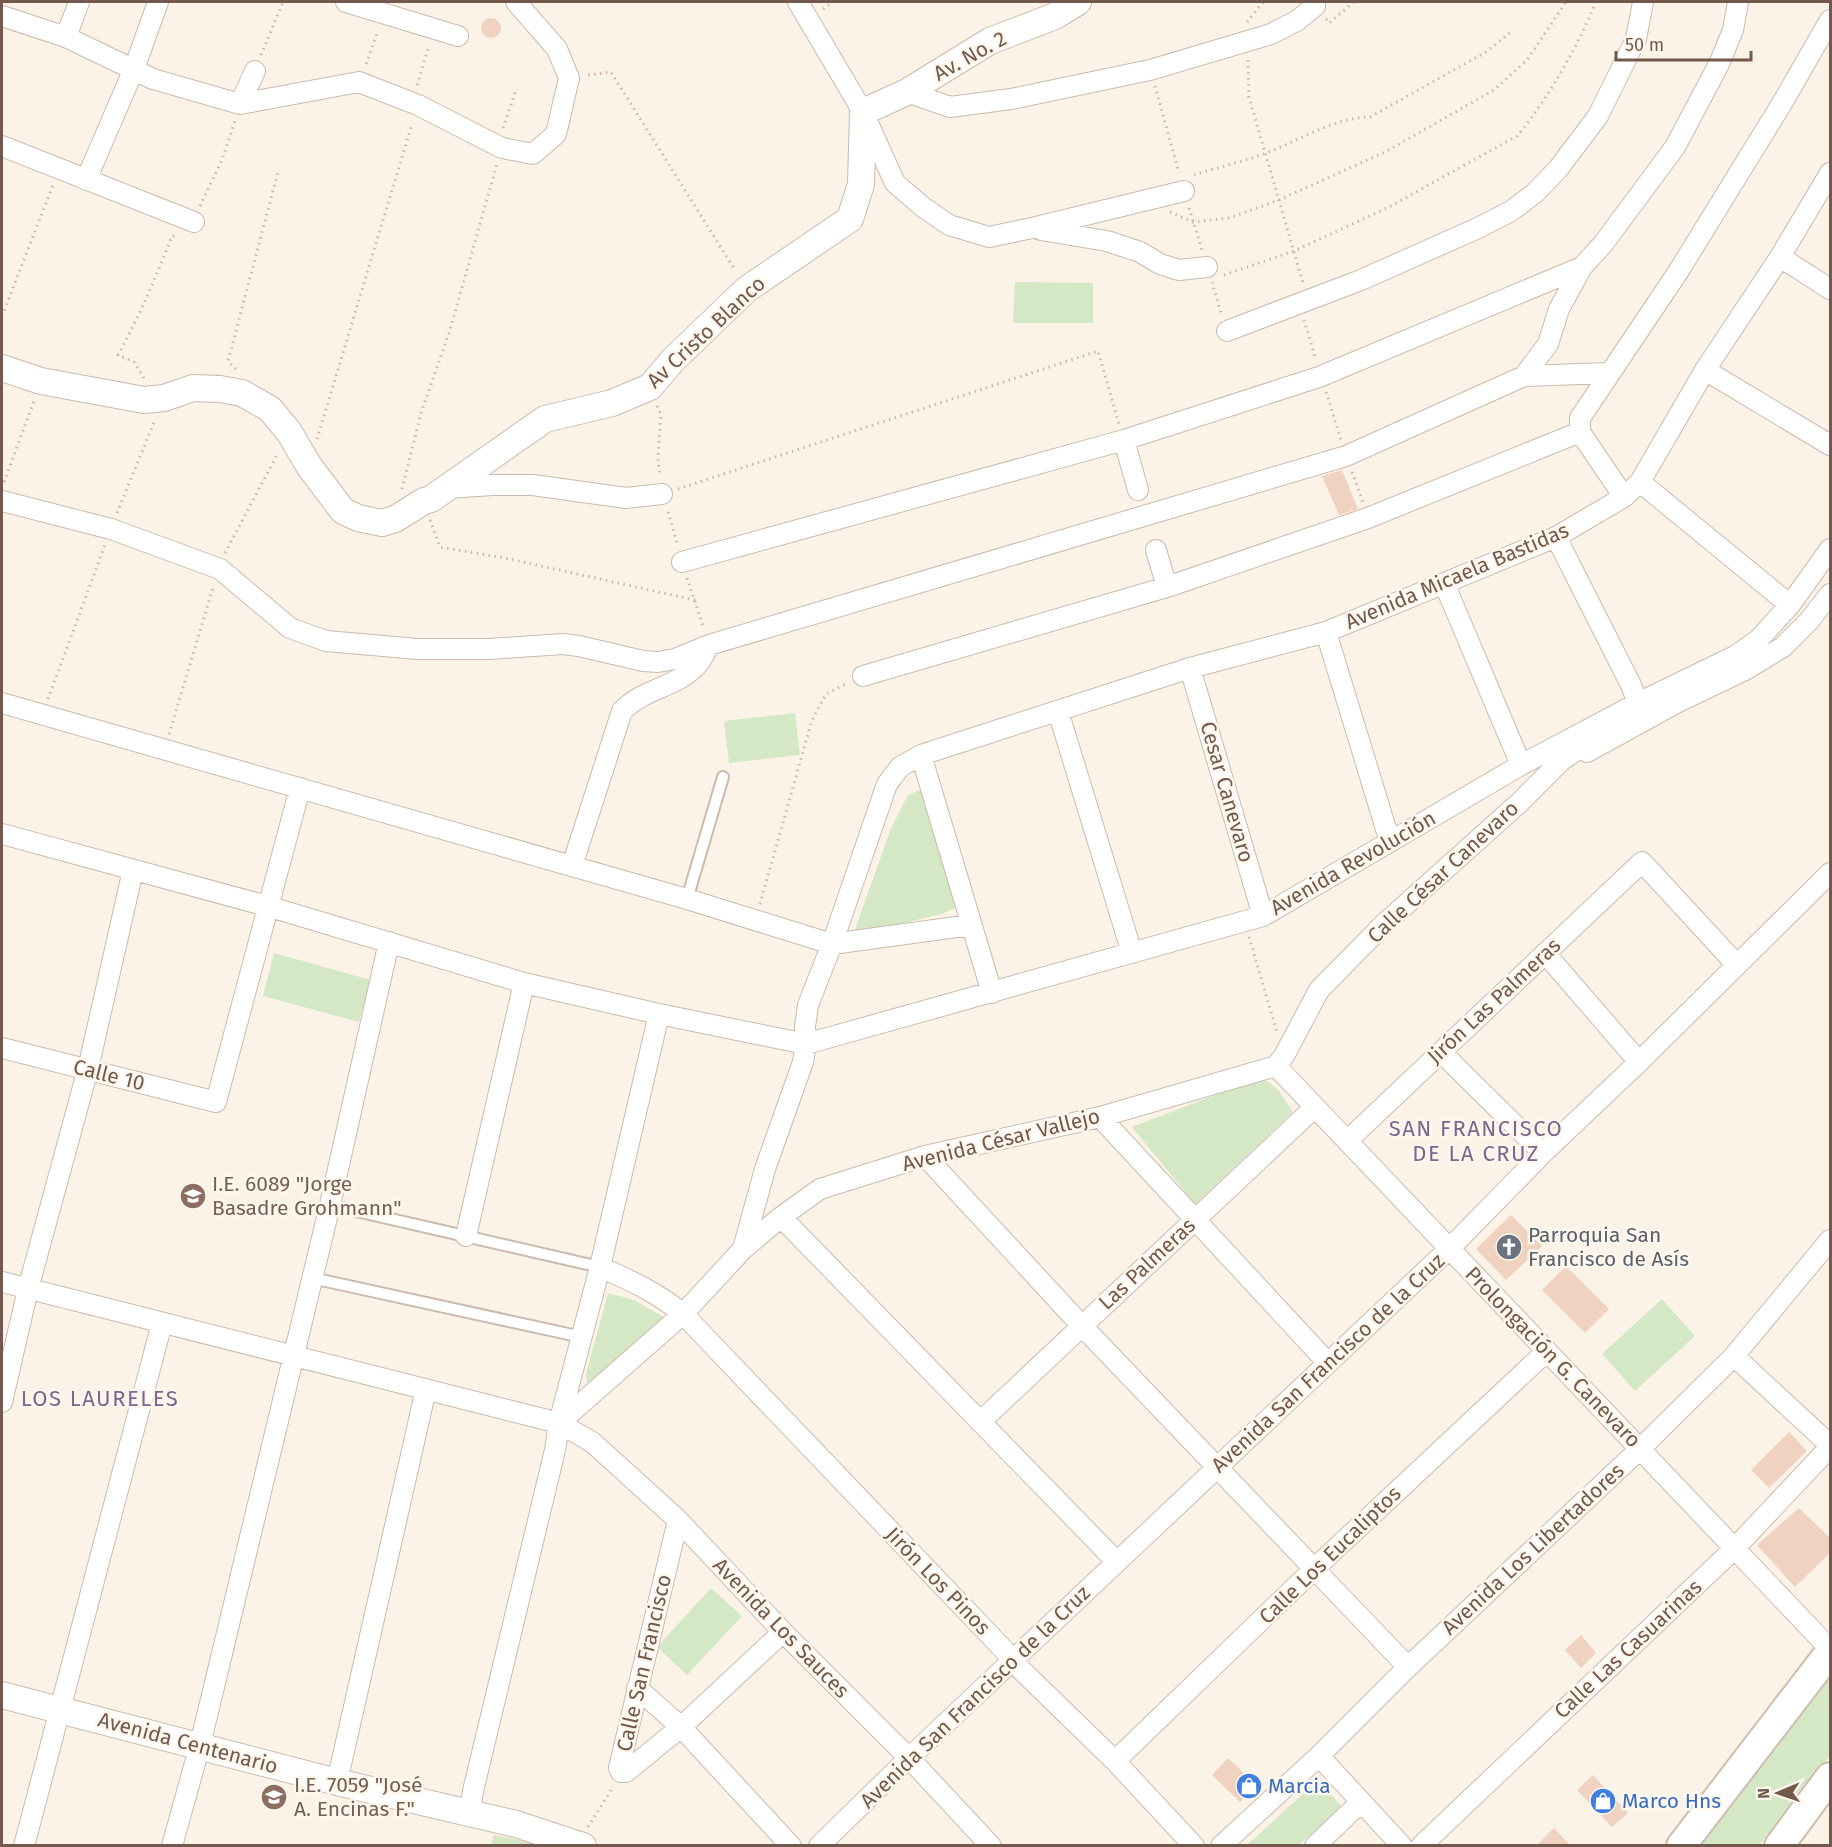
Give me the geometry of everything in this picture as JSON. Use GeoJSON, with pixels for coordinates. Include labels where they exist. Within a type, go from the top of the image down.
{"type":"FeatureCollection","features":[{"type":"Feature","properties":{"kind":"main road"},"geometry":{"type":"LineString","coordinates":[[1681,1845],[1830,1650]]}},
{"type":"Feature","properties":{"kind":"main road"},"geometry":{"type":"LineString","coordinates":[[1779,1845],[1830,1777]]}},
{"type":"Feature","properties":{"kind":"street"},"geometry":{"type":"LineString","coordinates":[[66,37],[79,2]]}},
{"type":"Feature","properties":{"kind":"street"},"geometry":{"type":"LineString","coordinates":[[86,180],[134,69],[158,2]]}},
{"type":"Feature","properties":{"kind":"street"},"geometry":{"type":"LineString","coordinates":[[346,2],[458,36]]}},
{"type":"Feature","properties":{"kind":"street"},"geometry":{"type":"LineString","coordinates":[[5,15],[66,37],[153,79],[240,104],[359,82],[415,103],[499,147],[533,154],[556,134],[568,78],[557,49],[516,2]]}},
{"type":"Feature","properties":{"kind":"street"},"geometry":{"type":"LineString","coordinates":[[798,2],[863,112],[895,183],[949,225],[989,237],[1157,198],[1188,183]]}},
{"type":"Feature","properties":{"kind":"street","name":"Av. No. 2"},"geometry":{"type":"LineString","coordinates":[[863,112],[907,92],[990,41],[1055,16],[1078,2]]}},
{"type":"Feature","properties":{"kind":"street"},"geometry":{"type":"LineString","coordinates":[[1227,332],[1361,280],[1478,228],[1511,211],[1535,194],[1558,169],[1598,116],[1636,39],[1643,2]]}},
{"type":"Feature","properties":{"kind":"street"},"geometry":{"type":"LineString","coordinates":[[1524,376],[1548,344],[1559,309],[1582,267],[1604,243],[1676,147],[1719,64],[1733,30],[1738,2]]}},
{"type":"Feature","properties":{"kind":"street"},"geometry":{"type":"LineString","coordinates":[[907,92],[950,106],[1011,99],[1150,70],[1271,34],[1298,20],[1315,6]]}},
{"type":"Feature","properties":{"kind":"street"},"geometry":{"type":"LineString","coordinates":[[1624,497],[1580,432],[1580,418],[1688,256],[1781,105],[1830,20]]}},
{"type":"Feature","properties":{"kind":"street"},"geometry":{"type":"LineString","coordinates":[[240,104],[255,71]]}},
{"type":"Feature","properties":{"kind":"street","name":"Av Cristo Blanco"},"geometry":{"type":"LineString","coordinates":[[395,519],[433,496],[545,418],[612,403],[650,387],[673,360],[747,289],[850,219],[861,184],[863,112]]}},
{"type":"Feature","properties":{"kind":"street"},"geometry":{"type":"LineString","coordinates":[[2,146],[194,222]]}},
{"type":"Feature","properties":{"kind":"street","name":"Avenida Micaela Bastidas"},"geometry":{"type":"LineString","coordinates":[[743,1249],[765,1169],[803,1062],[808,1005],[832,944],[887,784],[900,767],[921,755],[1190,668],[1326,632],[1556,537],[1624,497],[1640,482],[1706,370],[1780,257],[1830,173]]}},
{"type":"Feature","properties":{"kind":"street"},"geometry":{"type":"LineString","coordinates":[[1032,228],[1107,241],[1140,252],[1160,264],[1179,270],[1214,271]]}},
{"type":"Feature","properties":{"kind":"street"},"geometry":{"type":"LineString","coordinates":[[1780,257],[1830,289]]}},
{"type":"Feature","properties":{"kind":"street"},"geometry":{"type":"LineString","coordinates":[[682,561],[1124,440],[1321,376],[1582,267]]}},
{"type":"Feature","properties":{"kind":"street"},"geometry":{"type":"LineString","coordinates":[[2,368],[41,381],[144,400],[164,398],[193,388],[242,393],[270,409],[289,432],[309,466],[343,511],[358,518],[382,523],[395,519]]}},
{"type":"Feature","properties":{"kind":"street"},"geometry":{"type":"LineString","coordinates":[[1706,370],[1830,445]]}},
{"type":"Feature","properties":{"kind":"street"},"geometry":{"type":"LineString","coordinates":[[2,501],[111,529],[220,569],[290,628],[326,641],[418,649],[489,650],[563,644],[643,661],[658,662],[675,659],[709,645],[1346,456],[1524,376],[1609,373]]}},
{"type":"Feature","properties":{"kind":"street"},"geometry":{"type":"LineString","coordinates":[[863,676],[1167,587],[1368,518],[1580,432]]}},
{"type":"Feature","properties":{"kind":"street"},"geometry":{"type":"LineString","coordinates":[[1124,440],[1138,490]]}},
{"type":"Feature","properties":{"kind":"street"},"geometry":{"type":"LineString","coordinates":[[1640,482],[1790,605]]}},
{"type":"Feature","properties":{"kind":"street"},"geometry":{"type":"LineString","coordinates":[[433,496],[493,484],[532,485],[626,498],[662,494]]}},
{"type":"Feature","properties":{"kind":"street"},"geometry":{"type":"LineString","coordinates":[[1556,537],[1638,703]]}},
{"type":"Feature","properties":{"kind":"street","name":"Avenida Revolución"},"geometry":{"type":"LineString","coordinates":[[806,1044],[1263,916],[1521,765],[1638,703],[1736,656],[1758,640],[1790,605],[1830,549]]}},
{"type":"Feature","properties":{"kind":"street"},"geometry":{"type":"LineString","coordinates":[[1156,550],[1167,587]]}},
{"type":"Feature","properties":{"kind":"street"},"geometry":{"type":"LineString","coordinates":[[1444,583],[1521,765]]}},
{"type":"Feature","properties":{"kind":"street"},"geometry":{"type":"LineString","coordinates":[[1542,779],[1678,702],[1745,670],[1783,647],[1809,621],[1830,594]]}},
{"type":"Feature","properties":{"kind":"street"},"geometry":{"type":"LineString","coordinates":[[1326,632],[1390,842]]}},
{"type":"Feature","properties":{"kind":"street"},"geometry":{"type":"LineString","coordinates":[[572,866],[622,711],[633,699],[682,678],[699,664],[709,645]]}},
{"type":"Feature","properties":{"kind":"street","name":"Cesar Canevaro"},"geometry":{"type":"LineString","coordinates":[[1190,668],[1263,916]]}},
{"type":"Feature","properties":{"kind":"street"},"geometry":{"type":"LineString","coordinates":[[2,703],[687,899],[832,944],[971,925]]}},
{"type":"Feature","properties":{"kind":"street","name":"Calle César Canevaro"},"geometry":{"type":"LineString","coordinates":[[1280,1061],[1319,990],[1383,925],[1453,863],[1562,760],[1613,726],[1638,703]]}},
{"type":"Feature","properties":{"kind":"street"},"geometry":{"type":"LineString","coordinates":[[1058,711],[1132,953]]}},
{"type":"Feature","properties":{"kind":"street"},"geometry":{"type":"LineString","coordinates":[[921,755],[992,993]]}},
{"type":"Feature","properties":{"kind":"street"},"geometry":{"type":"LineString","coordinates":[[267,906],[300,788]]}},
{"type":"Feature","properties":{"kind":"street"},"geometry":{"type":"LineString","coordinates":[[2,834],[267,906],[524,983],[806,1044]]}},
{"type":"Feature","properties":{"kind":"street","name":"Jirón Las Palmeras"},"geometry":{"type":"LineString","coordinates":[[1347,1141],[1642,861],[1737,965]]}},
{"type":"Feature","properties":{"kind":"street"},"geometry":{"type":"LineString","coordinates":[[2,1402],[28,1289],[88,1069],[133,870]]}},
{"type":"Feature","properties":{"kind":"street","name":"Avenida San Francisco de la Cruz"},"geometry":{"type":"LineString","coordinates":[[819,1845],[1449,1249],[1543,1153],[1639,1062],[1830,873]]}},
{"type":"Feature","properties":{"kind":"street","name":"Calle 10"},"geometry":{"type":"LineString","coordinates":[[2,1048],[216,1102],[267,906]]}},
{"type":"Feature","properties":{"kind":"street"},"geometry":{"type":"LineString","coordinates":[[172,1845],[200,1745],[292,1355],[330,1205],[389,942]]}},
{"type":"Feature","properties":{"kind":"street"},"geometry":{"type":"LineString","coordinates":[[1545,953],[1639,1062]]}},
{"type":"Feature","properties":{"kind":"street"},"geometry":{"type":"LineString","coordinates":[[466,1236],[524,983]]}},
{"type":"Feature","properties":{"kind":"street"},"geometry":{"type":"LineString","coordinates":[[470,1813],[473,1791],[555,1450],[559,1423],[600,1267],[659,1014]]}},
{"type":"Feature","properties":{"kind":"street"},"geometry":{"type":"LineString","coordinates":[[1441,1052],[1543,1153]]}},
{"type":"Feature","properties":{"kind":"street","name":"Prolongación G. Canevaro"},"geometry":{"type":"LineString","coordinates":[[1280,1061],[1315,1107],[1830,1650]]}},
{"type":"Feature","properties":{"kind":"street","name":"Avenida César Vallejo"},"geometry":{"type":"LineString","coordinates":[[559,1423],[683,1314],[743,1249],[781,1216],[820,1189],[925,1156],[1100,1117],[1280,1061]]}},
{"type":"Feature","properties":{"kind":"street","name":"Las Palmeras"},"geometry":{"type":"LineString","coordinates":[[980,1422],[1315,1107]]}},
{"type":"Feature","properties":{"kind":"street"},"geometry":{"type":"LineString","coordinates":[[1100,1117],[1328,1364]]}},
{"type":"Feature","properties":{"kind":"street"},"geometry":{"type":"LineString","coordinates":[[925,1156],[1082,1326],[1408,1666]]}},
{"type":"Feature","properties":{"kind":"street"},"geometry":{"type":"LineString","coordinates":[[781,1216],[1117,1562]]}},
{"type":"Feature","properties":{"kind":"street","name":"Avenida Los Libertadores"},"geometry":{"type":"LineString","coordinates":[[1221,1845],[1318,1756],[1408,1666],[1640,1449],[1734,1356],[1830,1240]]}},
{"type":"Feature","properties":{"kind":"street","name":"Jirón Los Pinos"},"geometry":{"type":"LineString","coordinates":[[600,1267],[666,1300],[683,1314],[1006,1652],[1012,1661],[1115,1761],[1194,1845]]}},
{"type":"Feature","properties":{"kind":"street","name":"Avenida Los Sauces"},"geometry":{"type":"LineString","coordinates":[[2,1282],[559,1423],[592,1442],[678,1520],[783,1632],[992,1845]]}},
{"type":"Feature","properties":{"kind":"street"},"geometry":{"type":"LineString","coordinates":[[24,1845],[162,1323]]}},
{"type":"Feature","properties":{"kind":"street","name":"Calle Los Eucaliptos"},"geometry":{"type":"LineString","coordinates":[[1115,1761],[1315,1568],[1547,1351]]}},
{"type":"Feature","properties":{"kind":"street"},"geometry":{"type":"LineString","coordinates":[[1734,1356],[1830,1446]]}},
{"type":"Feature","properties":{"kind":"street"},"geometry":{"type":"LineString","coordinates":[[337,1782],[426,1389]]}},
{"type":"Feature","properties":{"kind":"street","name":"Calle Las Casuarinas"},"geometry":{"type":"LineString","coordinates":[[1421,1845],[1735,1548],[1830,1446]]}},
{"type":"Feature","properties":{"kind":"street","name":"Calle San Francisco"},"geometry":{"type":"LineString","coordinates":[[678,1520],[637,1688],[619,1768],[621,1772],[626,1772],[681,1727],[783,1632]]}},
{"type":"Feature","properties":{"kind":"street"},"geometry":{"type":"LineString","coordinates":[[637,1688],[681,1727],[791,1845]]}},
{"type":"Feature","properties":{"kind":"street","name":"Avenida Centenario"},"geometry":{"type":"LineString","coordinates":[[2,1695],[337,1782],[516,1824],[581,1844]]}},
{"type":"Feature","properties":{"kind":"street"},"geometry":{"type":"LineString","coordinates":[[1318,1756],[1402,1845]]}},
{"type":"Feature","properties":{"kind":"street"},"geometry":{"type":"LineString","coordinates":[[1315,1845],[1361,1802]]}},
{"type":"Feature","properties":{"kind":"lane"},"geometry":{"type":"LineString","coordinates":[[687,899],[723,777]]}},
{"type":"Feature","properties":{"kind":"lane"},"geometry":{"type":"LineString","coordinates":[[330,1205],[600,1267]]}},
{"type":"Feature","properties":{"kind":"lane"},"geometry":{"type":"LineString","coordinates":[[312,1278],[582,1337]]}},
{"type":"Feature","properties":{"kind":"path"},"geometry":{"type":"LineString","coordinates":[[255,71],[283,2]]}},
{"type":"Feature","properties":{"kind":"path"},"geometry":{"type":"LineString","coordinates":[[1157,198],[1172,214],[1193,222],[1229,218],[1280,200],[1386,152],[1494,90],[1527,60],[1566,2]]}},
{"type":"Feature","properties":{"kind":"path"},"geometry":{"type":"LineString","coordinates":[[1214,271],[1294,251],[1389,207],[1517,136],[1569,59],[1596,2]]}},
{"type":"Feature","properties":{"kind":"path"},"geometry":{"type":"LineString","coordinates":[[359,82],[384,12]]}},
{"type":"Feature","properties":{"kind":"path"},"geometry":{"type":"LineString","coordinates":[[1188,183],[1266,153],[1338,121],[1371,117],[1486,52],[1511,32]]}},
{"type":"Feature","properties":{"kind":"path"},"geometry":{"type":"LineString","coordinates":[[309,466],[415,103],[430,44]]}},
{"type":"Feature","properties":{"kind":"path"},"geometry":{"type":"LineString","coordinates":[[1231,46],[1248,58],[1249,97],[1305,289],[1299,304],[1346,456],[1368,518]]}},
{"type":"Feature","properties":{"kind":"path"},"geometry":{"type":"LineString","coordinates":[[568,78],[611,72],[747,289]]}},
{"type":"Feature","properties":{"kind":"path"},"geometry":{"type":"LineString","coordinates":[[395,519],[421,413],[449,333],[516,90]]}},
{"type":"Feature","properties":{"kind":"path"},"geometry":{"type":"LineString","coordinates":[[42,715],[111,529],[164,398],[144,378],[135,362],[118,355],[150,290],[172,236],[189,238],[222,160],[240,104]]}},
{"type":"Feature","properties":{"kind":"path"},"geometry":{"type":"LineString","coordinates":[[2,316],[59,169]]}},
{"type":"Feature","properties":{"kind":"path"},"geometry":{"type":"LineString","coordinates":[[232,392],[237,370],[228,361],[278,172]]}},
{"type":"Feature","properties":{"kind":"path"},"geometry":{"type":"LineString","coordinates":[[662,494],[1098,351],[1124,440]]}},
{"type":"Feature","properties":{"kind":"path"},"geometry":{"type":"LineString","coordinates":[[2,489],[41,381]]}},
{"type":"Feature","properties":{"kind":"path"},"geometry":{"type":"LineString","coordinates":[[650,387],[661,415],[658,458],[662,494],[709,645]]}},
{"type":"Feature","properties":{"kind":"path"},"geometry":{"type":"LineString","coordinates":[[433,496],[440,547],[505,558],[695,600]]}},
{"type":"Feature","properties":{"kind":"path"},"geometry":{"type":"LineString","coordinates":[[755,920],[812,720],[826,694],[863,676]]}},
{"type":"Feature","properties":{"kind":"path"},"geometry":{"type":"LineString","coordinates":[[1244,922],[1280,1061]]}},
{"type":"Feature","properties":{"kind":"path"},"geometry":{"type":"LineString","coordinates":[[581,1844],[621,1772]]}},
{"type":"Feature","properties":{"kind":"green space"},"geometry":{"type":"Polygon","coordinates":[[[1015,282],[1093,283],[1093,323],[1013,323],[1015,282]]]}},
{"type":"Feature","properties":{"kind":"green space"},"geometry":{"type":"Polygon","coordinates":[[[795,713],[800,755],[729,763],[724,721],[795,713]]]}},
{"type":"Feature","properties":{"kind":"green space"},"geometry":{"type":"Polygon","coordinates":[[[922,789],[957,907],[942,914],[853,935],[890,831],[908,795],[922,789]]]}},
{"type":"Feature","properties":{"kind":"green space"},"geometry":{"type":"Polygon","coordinates":[[[274,953],[371,980],[359,1022],[263,996],[274,953]]]}},
{"type":"Feature","properties":{"kind":"green space"},"geometry":{"type":"Polygon","coordinates":[[[1257,1079],[1274,1086],[1293,1112],[1195,1204],[1132,1127],[1257,1079]]]}},
{"type":"Feature","properties":{"kind":"green space"},"geometry":{"type":"Polygon","coordinates":[[[608,1293],[634,1300],[667,1319],[587,1386],[586,1374],[608,1293]]]}},
{"type":"Feature","properties":{"kind":"green space"},"geometry":{"type":"Polygon","coordinates":[[[1662,1299],[1695,1336],[1635,1391],[1602,1354],[1662,1299]]]}},
{"type":"Feature","properties":{"kind":"green space"},"geometry":{"type":"Polygon","coordinates":[[[711,1588],[742,1616],[687,1675],[657,1647],[711,1588]]]}},
{"type":"Feature","properties":{"kind":"green space"},"geometry":{"type":"Polygon","coordinates":[[[1830,1666],[1830,1756],[1759,1845],[1691,1846],[1830,1666]]]}},
{"type":"Feature","properties":{"kind":"green space"},"geometry":{"type":"Polygon","coordinates":[[[1318,1780],[1342,1807],[1299,1845],[1246,1846],[1318,1780]]]}},
{"type":"Feature","properties":{"kind":"green space"},"geometry":{"type":"Polygon","coordinates":[[[494,1835],[542,1845],[491,1846],[494,1835]]]}},
{"type":"Feature","properties":{"kind":"building"},"geometry":{"type":"Polygon","coordinates":[[[491,18],[498,21],[501,28],[498,35],[491,38],[484,35],[481,28],[484,21],[491,18]]]}},
{"type":"Feature","properties":{"kind":"building"},"geometry":{"type":"Polygon","coordinates":[[[1342,470],[1358,509],[1339,515],[1322,476],[1342,470]]]}},
{"type":"Feature","properties":{"kind":"building","name":"Parroquia San Francisco de Asís"},"geometry":{"type":"Polygon","coordinates":[[[1511,1215],[1542,1246],[1506,1280],[1476,1249],[1511,1215]]]}},
{"type":"Feature","properties":{"kind":"building"},"geometry":{"type":"Polygon","coordinates":[[[1566,1266],[1609,1309],[1585,1333],[1542,1290],[1566,1266]]]}},
{"type":"Feature","properties":{"kind":"building"},"geometry":{"type":"Polygon","coordinates":[[[1789,1432],[1807,1451],[1769,1488],[1751,1470],[1789,1432]]]}},
{"type":"Feature","properties":{"kind":"building"},"geometry":{"type":"Polygon","coordinates":[[[1799,1508],[1830,1538],[1830,1553],[1795,1587],[1757,1545],[1799,1508]]]}},
{"type":"Feature","properties":{"kind":"building"},"geometry":{"type":"Polygon","coordinates":[[[1581,1635],[1596,1653],[1581,1668],[1565,1650],[1581,1635]]]}},
{"type":"Feature","properties":{"kind":"building"},"geometry":{"type":"Polygon","coordinates":[[[1228,1758],[1256,1785],[1240,1802],[1212,1775],[1228,1758]]]}},
{"type":"Feature","properties":{"kind":"building","name":"Marco Hns"},"geometry":{"type":"Polygon","coordinates":[[[1593,1775],[1628,1813],[1612,1827],[1577,1790],[1593,1775]]]}},
{"type":"Feature","properties":{"kind":"building"},"geometry":{"type":"Polygon","coordinates":[[[1554,1828],[1570,1845],[1537,1845],[1554,1828]]]}},
{"type":"Feature","properties":{"kind":"place","name":"I.E. 6089 \"Jorge Basadre Grohmann\""},"geometry":{"type":"Point","coordinates":[193,1196]}},
{"type":"Feature","properties":{"kind":"place","name":"Parroquia San Francisco de Asís"},"geometry":{"type":"Point","coordinates":[1509,1247]}},
{"type":"Feature","properties":{"kind":"place","name":"Marcia"},"geometry":{"type":"Point","coordinates":[1249,1786]}},
{"type":"Feature","properties":{"kind":"place","name":"I.E. 7059 \"José A. Encinas F.\""},"geometry":{"type":"Point","coordinates":[274,1797]}},
{"type":"Feature","properties":{"kind":"place","name":"Marco Hns"},"geometry":{"type":"Point","coordinates":[1603,1801]}},
{"type":"Feature","properties":{"kind":"district","name":"SAN FRANCISCO DE LA CRUZ"},"geometry":{"type":"Point","coordinates":[1476,1140]}},
{"type":"Feature","properties":{"kind":"district","name":"LOS LAURELES"},"geometry":{"type":"Point","coordinates":[100,1398]}}]}
